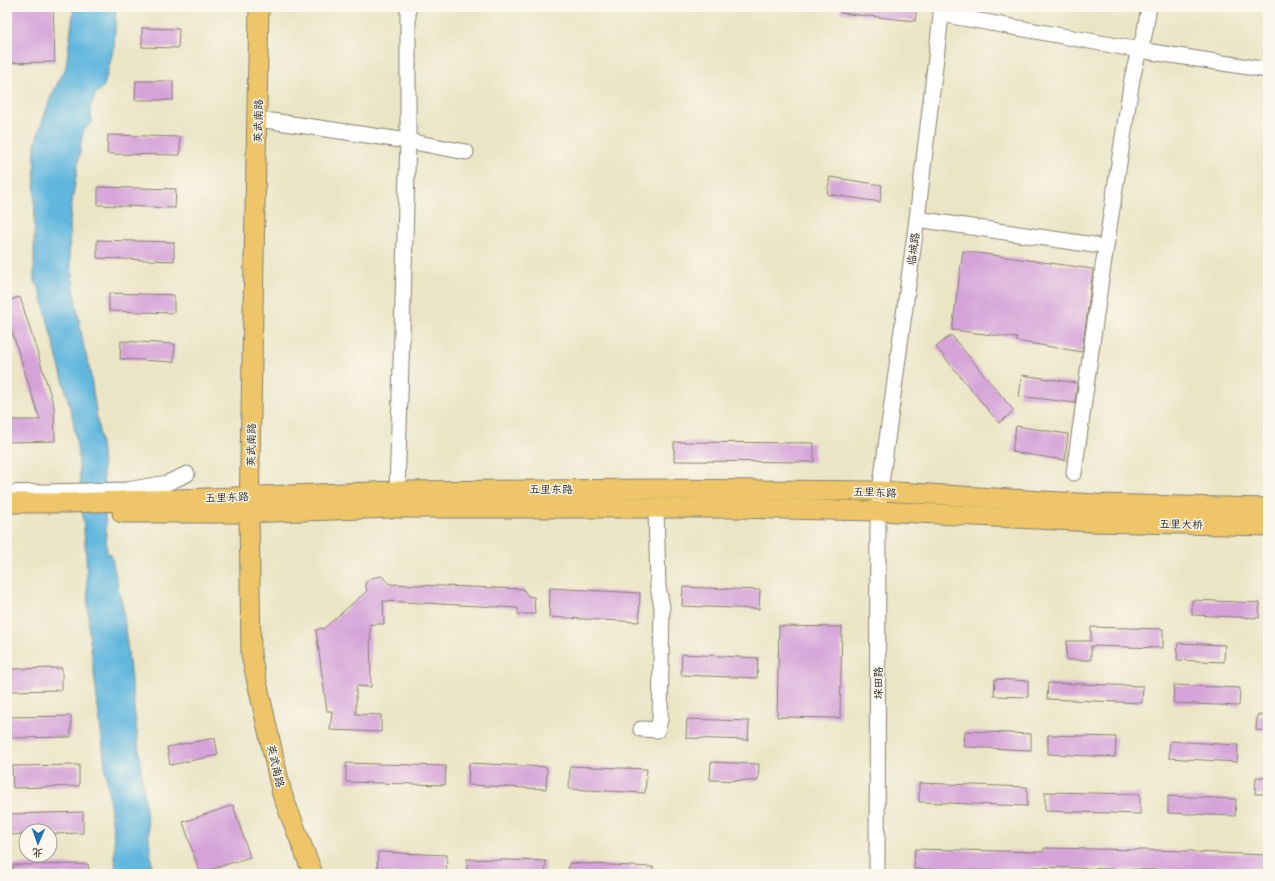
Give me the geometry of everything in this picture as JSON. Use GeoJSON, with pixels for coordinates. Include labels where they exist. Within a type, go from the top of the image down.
{"type":"FeatureCollection","features":[{"type":"Feature","properties":{"kind":"main road","name":"英武南路"},"geometry":{"type":"LineString","coordinates":[[247,7],[242,657],[270,797],[300,874]]}},
{"type":"Feature","properties":{"kind":"main road","name":"英武南路"},"geometry":{"type":"LineString","coordinates":[[259,7],[258,119],[244,504],[251,655],[282,794],[313,874]]}},
{"type":"Feature","properties":{"kind":"main road","name":"五里东路"},"geometry":{"type":"LineString","coordinates":[[244,504],[397,490],[659,489],[880,491],[1094,513]]}},
{"type":"Feature","properties":{"kind":"main road","name":"五里东路"},"geometry":{"type":"LineString","coordinates":[[7,504],[134,501],[395,508],[734,508],[1094,513]]}},
{"type":"Feature","properties":{"kind":"main road","name":"五里东路"},"geometry":{"type":"LineString","coordinates":[[7,516],[69,503]]}},
{"type":"Feature","properties":{"kind":"main road","name":"五里大桥"},"geometry":{"type":"LineString","coordinates":[[1094,513],[1268,508]]}},
{"type":"Feature","properties":{"kind":"main road","name":"五里大桥"},"geometry":{"type":"LineString","coordinates":[[1094,513],[1268,526]]}},
{"type":"Feature","properties":{"kind":"street"},"geometry":{"type":"LineString","coordinates":[[397,490],[408,141],[408,7]]}},
{"type":"Feature","properties":{"kind":"street"},"geometry":{"type":"LineString","coordinates":[[1074,473],[1100,286],[1132,79],[1138,50],[1144,36],[1149,7]]}},
{"type":"Feature","properties":{"kind":"street"},"geometry":{"type":"LineString","coordinates":[[942,10],[1138,50],[1268,70]]}},
{"type":"Feature","properties":{"kind":"street","name":"临城路"},"geometry":{"type":"LineString","coordinates":[[880,491],[917,219],[942,10]]}},
{"type":"Feature","properties":{"kind":"street"},"geometry":{"type":"LineString","coordinates":[[258,119],[408,141],[466,152]]}},
{"type":"Feature","properties":{"kind":"street"},"geometry":{"type":"LineString","coordinates":[[917,219],[1094,245]]}},
{"type":"Feature","properties":{"kind":"street"},"geometry":{"type":"LineString","coordinates":[[134,501],[166,483],[187,474]]}},
{"type":"Feature","properties":{"kind":"street","name":"垛田路"},"geometry":{"type":"LineString","coordinates":[[877,874],[878,511],[880,491]]}},
{"type":"Feature","properties":{"kind":"street"},"geometry":{"type":"LineString","coordinates":[[7,493],[69,503]]}},
{"type":"Feature","properties":{"kind":"street"},"geometry":{"type":"LineString","coordinates":[[641,729],[657,730],[660,720],[662,607],[658,587],[656,508]]}},
{"type":"Feature","properties":{"kind":"water"},"geometry":{"type":"Polygon","coordinates":[[[74,7],[116,7],[114,47],[104,86],[95,95],[90,107],[92,122],[83,131],[71,209],[69,251],[76,304],[90,371],[102,452],[107,554],[111,554],[123,609],[153,874],[116,874],[114,838],[89,632],[86,555],[78,453],[73,419],[39,287],[34,281],[35,144],[50,99],[66,67],[74,7]]]}},
{"type":"Feature","properties":{"kind":"building"},"geometry":{"type":"Polygon","coordinates":[[[7,7],[53,7],[55,62],[7,63],[7,7]]]}},
{"type":"Feature","properties":{"kind":"building"},"geometry":{"type":"Polygon","coordinates":[[[840,7],[917,7],[915,21],[840,13],[840,7]]]}},
{"type":"Feature","properties":{"kind":"building"},"geometry":{"type":"Polygon","coordinates":[[[142,28],[179,29],[178,48],[142,47],[142,28]]]}},
{"type":"Feature","properties":{"kind":"building"},"geometry":{"type":"Polygon","coordinates":[[[136,81],[173,81],[173,100],[135,100],[136,81]]]}},
{"type":"Feature","properties":{"kind":"building"},"geometry":{"type":"Polygon","coordinates":[[[108,135],[180,137],[180,155],[107,154],[108,135]]]}},
{"type":"Feature","properties":{"kind":"building"},"geometry":{"type":"Polygon","coordinates":[[[830,177],[882,185],[880,202],[827,194],[830,177]]]}},
{"type":"Feature","properties":{"kind":"building"},"geometry":{"type":"Polygon","coordinates":[[[98,187],[176,189],[175,208],[98,205],[98,187]]]}},
{"type":"Feature","properties":{"kind":"building"},"geometry":{"type":"Polygon","coordinates":[[[97,240],[174,242],[174,261],[97,258],[97,240]]]}},
{"type":"Feature","properties":{"kind":"building"},"geometry":{"type":"Polygon","coordinates":[[[963,251],[1093,269],[1082,352],[1016,341],[1017,338],[952,330],[963,251]]]}},
{"type":"Feature","properties":{"kind":"building"},"geometry":{"type":"Polygon","coordinates":[[[109,293],[174,295],[174,313],[109,311],[109,293]]]}},
{"type":"Feature","properties":{"kind":"building"},"geometry":{"type":"Polygon","coordinates":[[[20,297],[54,406],[55,441],[7,442],[7,420],[40,420],[7,316],[7,301],[20,297]]]}},
{"type":"Feature","properties":{"kind":"building"},"geometry":{"type":"Polygon","coordinates":[[[951,335],[1014,411],[999,423],[936,347],[951,335]]]}},
{"type":"Feature","properties":{"kind":"building"},"geometry":{"type":"Polygon","coordinates":[[[121,341],[175,344],[174,362],[120,359],[121,341]]]}},
{"type":"Feature","properties":{"kind":"building"},"geometry":{"type":"Polygon","coordinates":[[[1022,375],[1077,383],[1075,403],[1019,396],[1022,375]]]}},
{"type":"Feature","properties":{"kind":"building"},"geometry":{"type":"Polygon","coordinates":[[[1016,426],[1068,434],[1065,460],[1012,452],[1016,426]]]}},
{"type":"Feature","properties":{"kind":"building"},"geometry":{"type":"Polygon","coordinates":[[[674,442],[814,443],[814,462],[674,461],[674,442]]]}},
{"type":"Feature","properties":{"kind":"building"},"geometry":{"type":"Polygon","coordinates":[[[382,576],[389,584],[523,589],[528,596],[534,597],[535,614],[518,614],[518,608],[383,601],[384,624],[370,624],[371,687],[356,686],[356,714],[381,715],[381,732],[330,730],[332,711],[327,711],[316,630],[321,628],[323,629],[367,591],[365,583],[371,578],[382,576]]]}},
{"type":"Feature","properties":{"kind":"building"},"geometry":{"type":"Polygon","coordinates":[[[683,587],[760,590],[759,609],[682,606],[683,587]]]}},
{"type":"Feature","properties":{"kind":"building"},"geometry":{"type":"Polygon","coordinates":[[[550,588],[640,593],[639,622],[549,617],[550,588]]]}},
{"type":"Feature","properties":{"kind":"building"},"geometry":{"type":"Polygon","coordinates":[[[1192,600],[1260,603],[1259,618],[1192,615],[1192,600]]]}},
{"type":"Feature","properties":{"kind":"building"},"geometry":{"type":"Polygon","coordinates":[[[779,626],[842,627],[840,718],[777,717],[779,626]]]}},
{"type":"Feature","properties":{"kind":"building"},"geometry":{"type":"Polygon","coordinates":[[[1091,627],[1163,629],[1163,648],[1091,646],[1091,660],[1066,660],[1067,641],[1091,641],[1091,627]]]}},
{"type":"Feature","properties":{"kind":"building"},"geometry":{"type":"Polygon","coordinates":[[[1178,643],[1225,645],[1224,662],[1177,660],[1178,643]]]}},
{"type":"Feature","properties":{"kind":"building"},"geometry":{"type":"Polygon","coordinates":[[[682,654],[758,658],[757,678],[681,675],[682,654]]]}},
{"type":"Feature","properties":{"kind":"building"},"geometry":{"type":"Polygon","coordinates":[[[62,668],[62,690],[7,691],[7,669],[62,668]]]}},
{"type":"Feature","properties":{"kind":"building"},"geometry":{"type":"Polygon","coordinates":[[[995,679],[1028,681],[1028,697],[994,696],[995,679]]]}},
{"type":"Feature","properties":{"kind":"building"},"geometry":{"type":"Polygon","coordinates":[[[1048,683],[1143,686],[1142,703],[1047,699],[1048,683]]]}},
{"type":"Feature","properties":{"kind":"building"},"geometry":{"type":"Polygon","coordinates":[[[1174,685],[1240,688],[1239,706],[1173,703],[1174,685]]]}},
{"type":"Feature","properties":{"kind":"building"},"geometry":{"type":"Polygon","coordinates":[[[1257,715],[1268,715],[1268,731],[1256,730],[1257,715]]]}},
{"type":"Feature","properties":{"kind":"building"},"geometry":{"type":"Polygon","coordinates":[[[71,716],[71,737],[7,738],[7,717],[71,716]]]}},
{"type":"Feature","properties":{"kind":"building"},"geometry":{"type":"Polygon","coordinates":[[[687,719],[749,721],[748,740],[686,738],[687,719]]]}},
{"type":"Feature","properties":{"kind":"building"},"geometry":{"type":"Polygon","coordinates":[[[965,731],[1031,734],[1031,750],[964,747],[965,731]]]}},
{"type":"Feature","properties":{"kind":"building"},"geometry":{"type":"Polygon","coordinates":[[[1048,735],[1116,737],[1115,757],[1048,754],[1048,735]]]}},
{"type":"Feature","properties":{"kind":"building"},"geometry":{"type":"Polygon","coordinates":[[[215,738],[218,755],[170,765],[167,747],[215,738]]]}},
{"type":"Feature","properties":{"kind":"building"},"geometry":{"type":"Polygon","coordinates":[[[1170,741],[1238,745],[1237,762],[1169,758],[1170,741]]]}},
{"type":"Feature","properties":{"kind":"building"},"geometry":{"type":"Polygon","coordinates":[[[711,762],[759,764],[758,781],[710,780],[711,762]]]}},
{"type":"Feature","properties":{"kind":"building"},"geometry":{"type":"Polygon","coordinates":[[[346,763],[446,766],[445,785],[346,782],[346,763]]]}},
{"type":"Feature","properties":{"kind":"building"},"geometry":{"type":"Polygon","coordinates":[[[469,763],[547,767],[546,789],[468,785],[469,763]]]}},
{"type":"Feature","properties":{"kind":"building"},"geometry":{"type":"Polygon","coordinates":[[[79,765],[79,786],[13,788],[12,766],[79,765]]]}},
{"type":"Feature","properties":{"kind":"building"},"geometry":{"type":"Polygon","coordinates":[[[570,766],[647,769],[645,793],[569,789],[570,766]]]}},
{"type":"Feature","properties":{"kind":"building"},"geometry":{"type":"Polygon","coordinates":[[[1256,777],[1268,778],[1268,794],[1255,794],[1256,777]]]}},
{"type":"Feature","properties":{"kind":"building"},"geometry":{"type":"Polygon","coordinates":[[[919,783],[1027,787],[1027,806],[919,802],[919,783]]]}},
{"type":"Feature","properties":{"kind":"building"},"geometry":{"type":"Polygon","coordinates":[[[1045,792],[1140,794],[1140,814],[1045,811],[1045,792]]]}},
{"type":"Feature","properties":{"kind":"building"},"geometry":{"type":"Polygon","coordinates":[[[1168,796],[1236,799],[1235,816],[1168,813],[1168,796]]]}},
{"type":"Feature","properties":{"kind":"building"},"geometry":{"type":"Polygon","coordinates":[[[233,805],[250,857],[200,873],[183,822],[233,805]]]}},
{"type":"Feature","properties":{"kind":"building"},"geometry":{"type":"Polygon","coordinates":[[[83,812],[83,833],[58,834],[58,823],[18,823],[18,834],[9,835],[9,814],[83,812]]]}},
{"type":"Feature","properties":{"kind":"building"},"geometry":{"type":"Polygon","coordinates":[[[1044,848],[1193,851],[1268,855],[1268,874],[1033,867],[1033,872],[914,869],[915,849],[1044,852],[1044,848]]]}},
{"type":"Feature","properties":{"kind":"building"},"geometry":{"type":"Polygon","coordinates":[[[378,852],[447,855],[446,874],[377,874],[378,852]]]}},
{"type":"Feature","properties":{"kind":"building"},"geometry":{"type":"Polygon","coordinates":[[[467,859],[546,861],[545,874],[467,874],[467,859]]]}},
{"type":"Feature","properties":{"kind":"building"},"geometry":{"type":"Polygon","coordinates":[[[569,863],[653,867],[653,874],[568,874],[569,863]]]}},
{"type":"Feature","properties":{"kind":"building"},"geometry":{"type":"Polygon","coordinates":[[[88,864],[89,874],[13,874],[13,865],[88,864]]]}}]}
